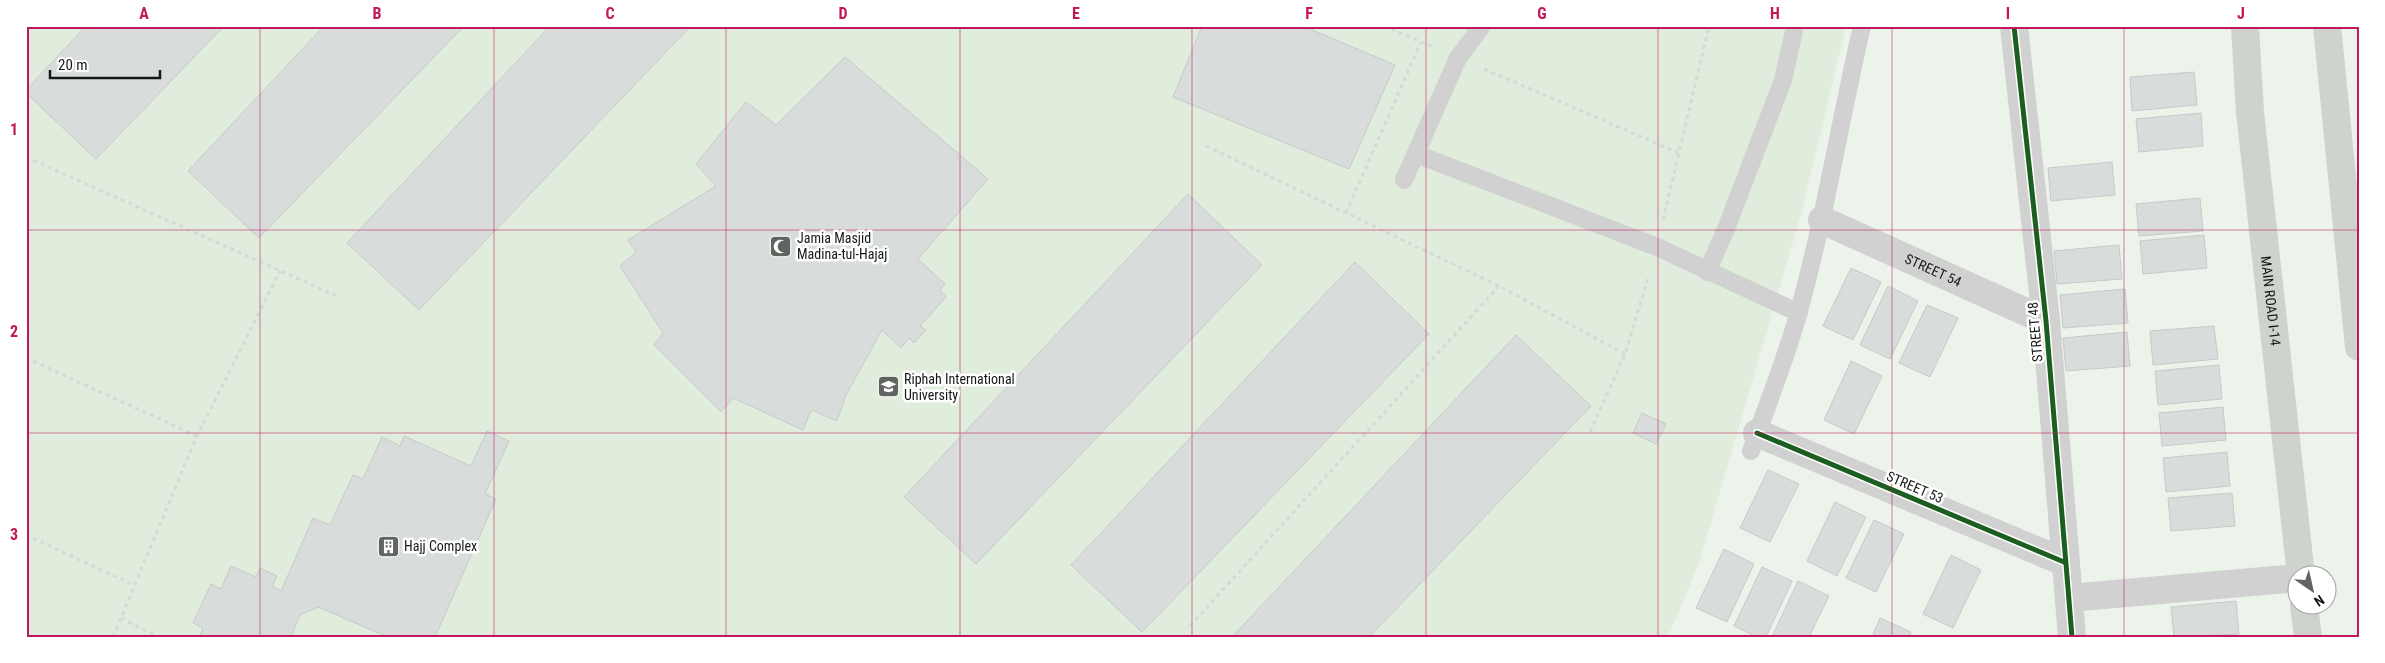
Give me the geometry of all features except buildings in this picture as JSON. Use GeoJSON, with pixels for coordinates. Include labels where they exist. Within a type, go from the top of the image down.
{"type":"FeatureCollection","features":[{"type":"Feature","properties":{"kind":"main road","name":"MAIN ROAD I-14"},"geometry":{"type":"LineString","coordinates":[[2244,26],[2251,122],[2300,566]]}},
{"type":"Feature","properties":{"kind":"main road"},"geometry":{"type":"LineString","coordinates":[[2326,26],[2350,182],[2359,347]]}},
{"type":"Feature","properties":{"kind":"main road"},"geometry":{"type":"LineString","coordinates":[[2305,616],[2308,637]]}},
{"type":"Feature","properties":{"kind":"street","name":"STREET 48"},"geometry":{"type":"LineString","coordinates":[[2014,26],[2046,321],[2064,562],[2072,637]]}},
{"type":"Feature","properties":{"kind":"street","name":"STREET 54"},"geometry":{"type":"LineString","coordinates":[[1822,220],[2046,321]]}},
{"type":"Feature","properties":{"kind":"street","name":"STREET 53"},"geometry":{"type":"LineString","coordinates":[[1754,442],[2064,562]]}},
{"type":"Feature","properties":{"kind":"street"},"geometry":{"type":"LineString","coordinates":[[2069,598],[2288,579]]}},
{"type":"Feature","properties":{"kind":"lane"},"geometry":{"type":"LineString","coordinates":[[1404,180],[1458,58],[1482,26]]}},
{"type":"Feature","properties":{"kind":"lane"},"geometry":{"type":"LineString","coordinates":[[1707,272],[1726,230],[1783,80],[1795,26]]}},
{"type":"Feature","properties":{"kind":"lane"},"geometry":{"type":"LineString","coordinates":[[1754,442],[1799,313],[1822,220],[1843,108],[1862,26]]}},
{"type":"Feature","properties":{"kind":"lane"},"geometry":{"type":"LineString","coordinates":[[1416,154],[1657,247],[1707,272],[1799,313]]}},
{"type":"Feature","properties":{"kind":"path"},"geometry":{"type":"LineString","coordinates":[[1384,26],[1679,153]]}},
{"type":"Feature","properties":{"kind":"path"},"geometry":{"type":"LineString","coordinates":[[1346,213],[1421,42]]}},
{"type":"Feature","properties":{"kind":"path"},"geometry":{"type":"LineString","coordinates":[[1206,146],[1499,286],[1625,354]]}},
{"type":"Feature","properties":{"kind":"path"},"geometry":{"type":"LineString","coordinates":[[26,157],[340,297]]}},
{"type":"Feature","properties":{"kind":"path"},"geometry":{"type":"LineString","coordinates":[[113,637],[197,436],[280,271]]}},
{"type":"Feature","properties":{"kind":"path"},"geometry":{"type":"LineString","coordinates":[[1190,626],[1499,286]]}},
{"type":"Feature","properties":{"kind":"path"},"geometry":{"type":"LineString","coordinates":[[26,358],[197,436]]}},
{"type":"Feature","properties":{"kind":"path"},"geometry":{"type":"LineString","coordinates":[[26,536],[134,585]]}},
{"type":"Feature","properties":{"kind":"path"},"geometry":{"type":"LineString","coordinates":[[121,618],[158,637]]}},
{"type":"Feature","properties":{"kind":"shaded area","name":"Riphah International University"},"geometry":{"type":"Polygon","coordinates":[[[26,26],[1846,26],[1802,211],[1699,563],[1668,637],[26,637],[26,26]]]}},
{"type":"Feature","properties":{"kind":"cycle path"},"geometry":{"type":"LineString","coordinates":[[2014,26],[2046,321],[2072,637]]}},
{"type":"Feature","properties":{"kind":"cycle path"},"geometry":{"type":"LineString","coordinates":[[1757,433],[2064,562]]}},
{"type":"Feature","properties":{"kind":"place","name":"Jamia Masjid Madina-tul-Hajaj"},"geometry":{"type":"Point","coordinates":[781,246]}},
{"type":"Feature","properties":{"kind":"place","name":"Riphah International University"},"geometry":{"type":"Point","coordinates":[888,387]}},
{"type":"Feature","properties":{"kind":"place","name":"Hajj Complex"},"geometry":{"type":"Point","coordinates":[388,546]}}]}
